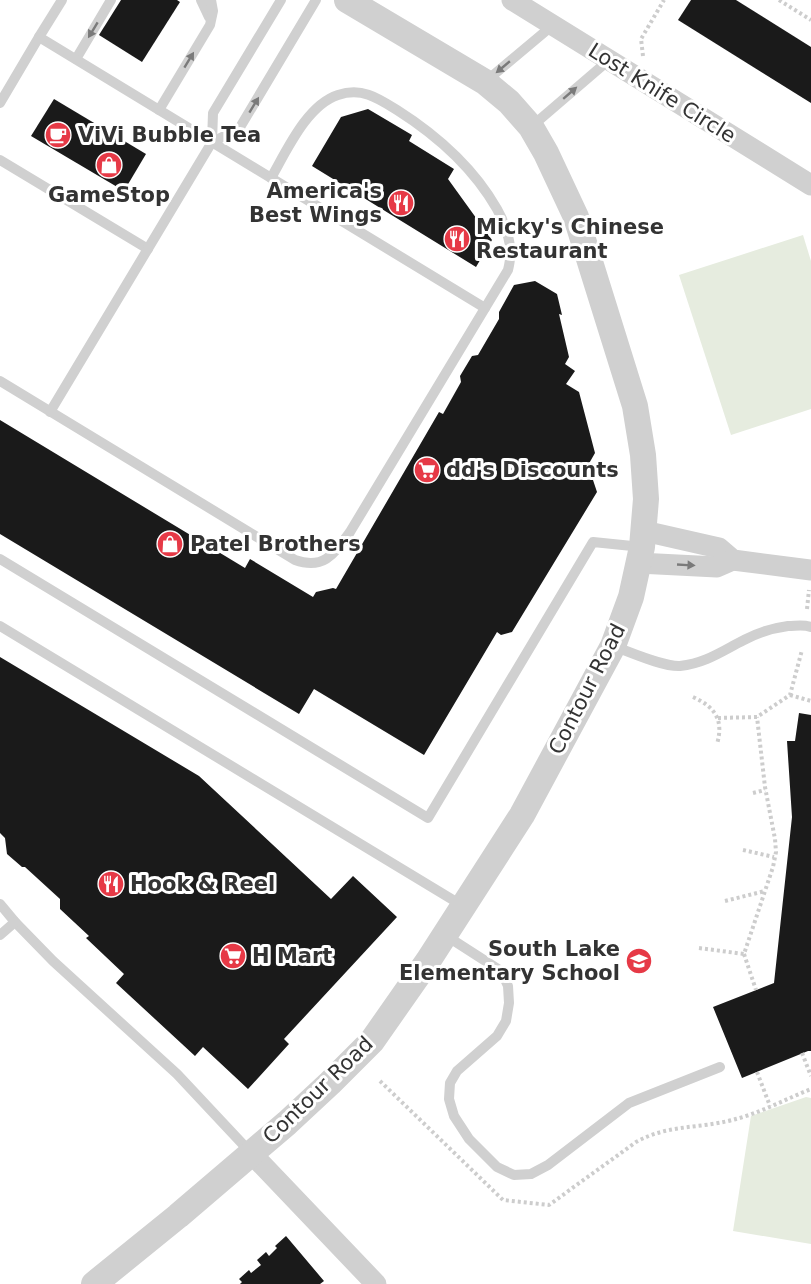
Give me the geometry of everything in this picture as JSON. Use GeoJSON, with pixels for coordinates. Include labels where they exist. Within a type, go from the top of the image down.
{"type":"FeatureCollection","features":[{"type":"Feature","properties":{"kind":"street","name":"Contour Road"},"geometry":{"type":"LineString","coordinates":[[94,1284],[287,1123],[372,1041],[413,984],[522,815],[613,646],[631,597],[641,547],[646,500],[643,455],[635,406],[576,217],[546,153],[531,127],[509,102],[485,82],[346,0]]}},
{"type":"Feature","properties":{"kind":"street","name":"Lost Knife Circle"},"geometry":{"type":"LineString","coordinates":[[513,0],[811,185]]}},
{"type":"Feature","properties":{"kind":"street"},"geometry":{"type":"LineString","coordinates":[[641,547],[717,567],[733,560]]}},
{"type":"Feature","properties":{"kind":"street"},"geometry":{"type":"LineString","coordinates":[[641,547],[719,548],[733,560],[810,578]]}},
{"type":"Feature","properties":{"kind":"street"},"geometry":{"type":"LineString","coordinates":[[251,1153],[370,1282]]}},
{"type":"Feature","properties":{"kind":"lane"},"geometry":{"type":"LineString","coordinates":[[0,103],[62,0]]}},
{"type":"Feature","properties":{"kind":"lane"},"geometry":{"type":"LineString","coordinates":[[76,59],[111,0]]}},
{"type":"Feature","properties":{"kind":"lane"},"geometry":{"type":"LineString","coordinates":[[201,0],[211,20]]}},
{"type":"Feature","properties":{"kind":"lane"},"geometry":{"type":"LineString","coordinates":[[159,110],[210,25],[213,11],[211,0]]}},
{"type":"Feature","properties":{"kind":"lane"},"geometry":{"type":"LineString","coordinates":[[50,412],[212,142],[213,113],[281,0]]}},
{"type":"Feature","properties":{"kind":"lane"},"geometry":{"type":"LineString","coordinates":[[212,142],[239,129],[316,0]]}},
{"type":"Feature","properties":{"kind":"lane"},"geometry":{"type":"LineString","coordinates":[[485,82],[553,25]]}},
{"type":"Feature","properties":{"kind":"lane"},"geometry":{"type":"LineString","coordinates":[[39,37],[485,308]]}},
{"type":"Feature","properties":{"kind":"lane"},"geometry":{"type":"LineString","coordinates":[[531,127],[609,60]]}},
{"type":"Feature","properties":{"kind":"lane"},"geometry":{"type":"LineString","coordinates":[[0,381],[295,560],[307,564],[317,563],[327,558],[337,550],[350,532],[508,270],[511,256],[508,239],[498,211],[479,180],[454,153],[418,123],[374,96],[355,91],[338,95],[321,104],[308,116],[271,178]]}},
{"type":"Feature","properties":{"kind":"lane"},"geometry":{"type":"LineString","coordinates":[[0,160],[148,249]]}},
{"type":"Feature","properties":{"kind":"lane"},"geometry":{"type":"LineString","coordinates":[[0,559],[428,818],[594,542],[641,547]]}},
{"type":"Feature","properties":{"kind":"lane"},"geometry":{"type":"LineString","coordinates":[[0,626],[463,906]]}},
{"type":"Feature","properties":{"kind":"lane"},"geometry":{"type":"LineString","coordinates":[[613,646],[677,666],[706,660],[746,638],[776,628],[808,626]]}},
{"type":"Feature","properties":{"kind":"lane"},"geometry":{"type":"LineString","coordinates":[[0,904],[53,961],[177,1074],[251,1153]]}},
{"type":"Feature","properties":{"kind":"lane"},"geometry":{"type":"LineString","coordinates":[[0,935],[15,922]]}},
{"type":"Feature","properties":{"kind":"lane"},"geometry":{"type":"LineString","coordinates":[[445,935],[501,971],[508,986],[509,1003],[506,1021],[497,1036],[457,1071],[450,1083],[449,1099],[454,1116],[470,1139],[497,1167],[514,1175],[531,1174],[548,1165],[629,1103],[720,1067]]}},
{"type":"Feature","properties":{"kind":"path"},"geometry":{"type":"LineString","coordinates":[[647,84],[641,39],[664,0]]}},
{"type":"Feature","properties":{"kind":"path"},"geometry":{"type":"LineString","coordinates":[[779,0],[811,20]]}},
{"type":"Feature","properties":{"kind":"path"},"geometry":{"type":"LineString","coordinates":[[808,626],[810,578]]}},
{"type":"Feature","properties":{"kind":"path"},"geometry":{"type":"LineString","coordinates":[[718,718],[757,717],[790,695],[802,650]]}},
{"type":"Feature","properties":{"kind":"path"},"geometry":{"type":"LineString","coordinates":[[790,695],[811,701]]}},
{"type":"Feature","properties":{"kind":"path"},"geometry":{"type":"LineString","coordinates":[[693,697],[712,708],[718,718],[717,744]]}},
{"type":"Feature","properties":{"kind":"path"},"geometry":{"type":"LineString","coordinates":[[756,990],[744,954],[776,852],[765,790],[757,717]]}},
{"type":"Feature","properties":{"kind":"path"},"geometry":{"type":"LineString","coordinates":[[753,793],[765,790]]}},
{"type":"Feature","properties":{"kind":"path"},"geometry":{"type":"LineString","coordinates":[[743,850],[774,857]]}},
{"type":"Feature","properties":{"kind":"path"},"geometry":{"type":"LineString","coordinates":[[725,901],[765,891]]}},
{"type":"Feature","properties":{"kind":"path"},"geometry":{"type":"LineString","coordinates":[[699,948],[744,954]]}},
{"type":"Feature","properties":{"kind":"path"},"geometry":{"type":"LineString","coordinates":[[802,1053],[811,1076]]}},
{"type":"Feature","properties":{"kind":"path"},"geometry":{"type":"LineString","coordinates":[[757,1072],[770,1106]]}},
{"type":"Feature","properties":{"kind":"shaded area"},"geometry":{"type":"Polygon","coordinates":[[[803,235],[811,261],[811,409],[731,435],[679,275],[803,235]]]}},
{"type":"Feature","properties":{"kind":"shaded area"},"geometry":{"type":"Polygon","coordinates":[[[806,1097],[811,1098],[811,1244],[733,1231],[751,1116],[806,1097]]]}},
{"type":"Feature","properties":{"kind":"building"},"geometry":{"type":"Polygon","coordinates":[[[121,0],[177,0],[180,2],[142,62],[99,35],[121,0]]]}},
{"type":"Feature","properties":{"kind":"building"},"geometry":{"type":"Polygon","coordinates":[[[691,0],[736,0],[811,47],[811,103],[678,20],[691,0]]]}},
{"type":"Feature","properties":{"kind":"building"},"geometry":{"type":"Polygon","coordinates":[[[54,99],[146,154],[124,191],[31,136],[54,99]]]}},
{"type":"Feature","properties":{"kind":"building"},"geometry":{"type":"Polygon","coordinates":[[[368,109],[412,135],[409,141],[454,169],[448,179],[492,240],[476,267],[312,166],[341,117],[368,109]]]}},
{"type":"Feature","properties":{"kind":"building"},"geometry":{"type":"Polygon","coordinates":[[[535,281],[557,294],[569,357],[565,364],[575,371],[566,384],[579,392],[595,453],[583,474],[593,480],[597,492],[512,632],[501,635],[497,632],[424,755],[314,689],[299,714],[0,534],[0,420],[245,568],[250,559],[313,597],[316,592],[336,589],[439,412],[443,414],[472,356],[478,355],[499,319],[499,312],[514,285],[535,281]]]}},
{"type":"Feature","properties":{"kind":"building"},"geometry":{"type":"Polygon","coordinates":[[[0,657],[199,776],[331,899],[353,876],[397,917],[284,1039],[289,1044],[248,1089],[203,1047],[195,1056],[116,983],[124,974],[86,938],[89,936],[60,909],[60,899],[7,854],[5,838],[0,833],[0,657]]]}},
{"type":"Feature","properties":{"kind":"building"},"geometry":{"type":"Polygon","coordinates":[[[799,713],[811,715],[811,1051],[742,1078],[713,1007],[774,983],[792,817],[787,741],[795,741],[799,713]]]}},
{"type":"Feature","properties":{"kind":"building"},"geometry":{"type":"Polygon","coordinates":[[[286,1236],[324,1281],[320,1284],[240,1284],[242,1282],[239,1279],[249,1270],[251,1273],[261,1265],[257,1260],[266,1252],[269,1256],[277,1248],[275,1246],[286,1236]]]}},
{"type":"Feature","properties":{"kind":"place","name":"ViVi Bubble Tea"},"geometry":{"type":"Point","coordinates":[58,135]}},
{"type":"Feature","properties":{"kind":"place","name":"GameStop"},"geometry":{"type":"Point","coordinates":[109,165]}},
{"type":"Feature","properties":{"kind":"place","name":"America's Best Wings"},"geometry":{"type":"Point","coordinates":[401,203]}},
{"type":"Feature","properties":{"kind":"place","name":"Micky's Chinese Restaurant"},"geometry":{"type":"Point","coordinates":[457,239]}},
{"type":"Feature","properties":{"kind":"place","name":"dd's Discounts"},"geometry":{"type":"Point","coordinates":[427,470]}},
{"type":"Feature","properties":{"kind":"place","name":"Patel Brothers"},"geometry":{"type":"Point","coordinates":[170,544]}},
{"type":"Feature","properties":{"kind":"place","name":"Hook & Reel"},"geometry":{"type":"Point","coordinates":[111,884]}},
{"type":"Feature","properties":{"kind":"place","name":"H Mart"},"geometry":{"type":"Point","coordinates":[233,956]}},
{"type":"Feature","properties":{"kind":"place","name":"South Lake Elementary School"},"geometry":{"type":"Point","coordinates":[639,961]}}]}
